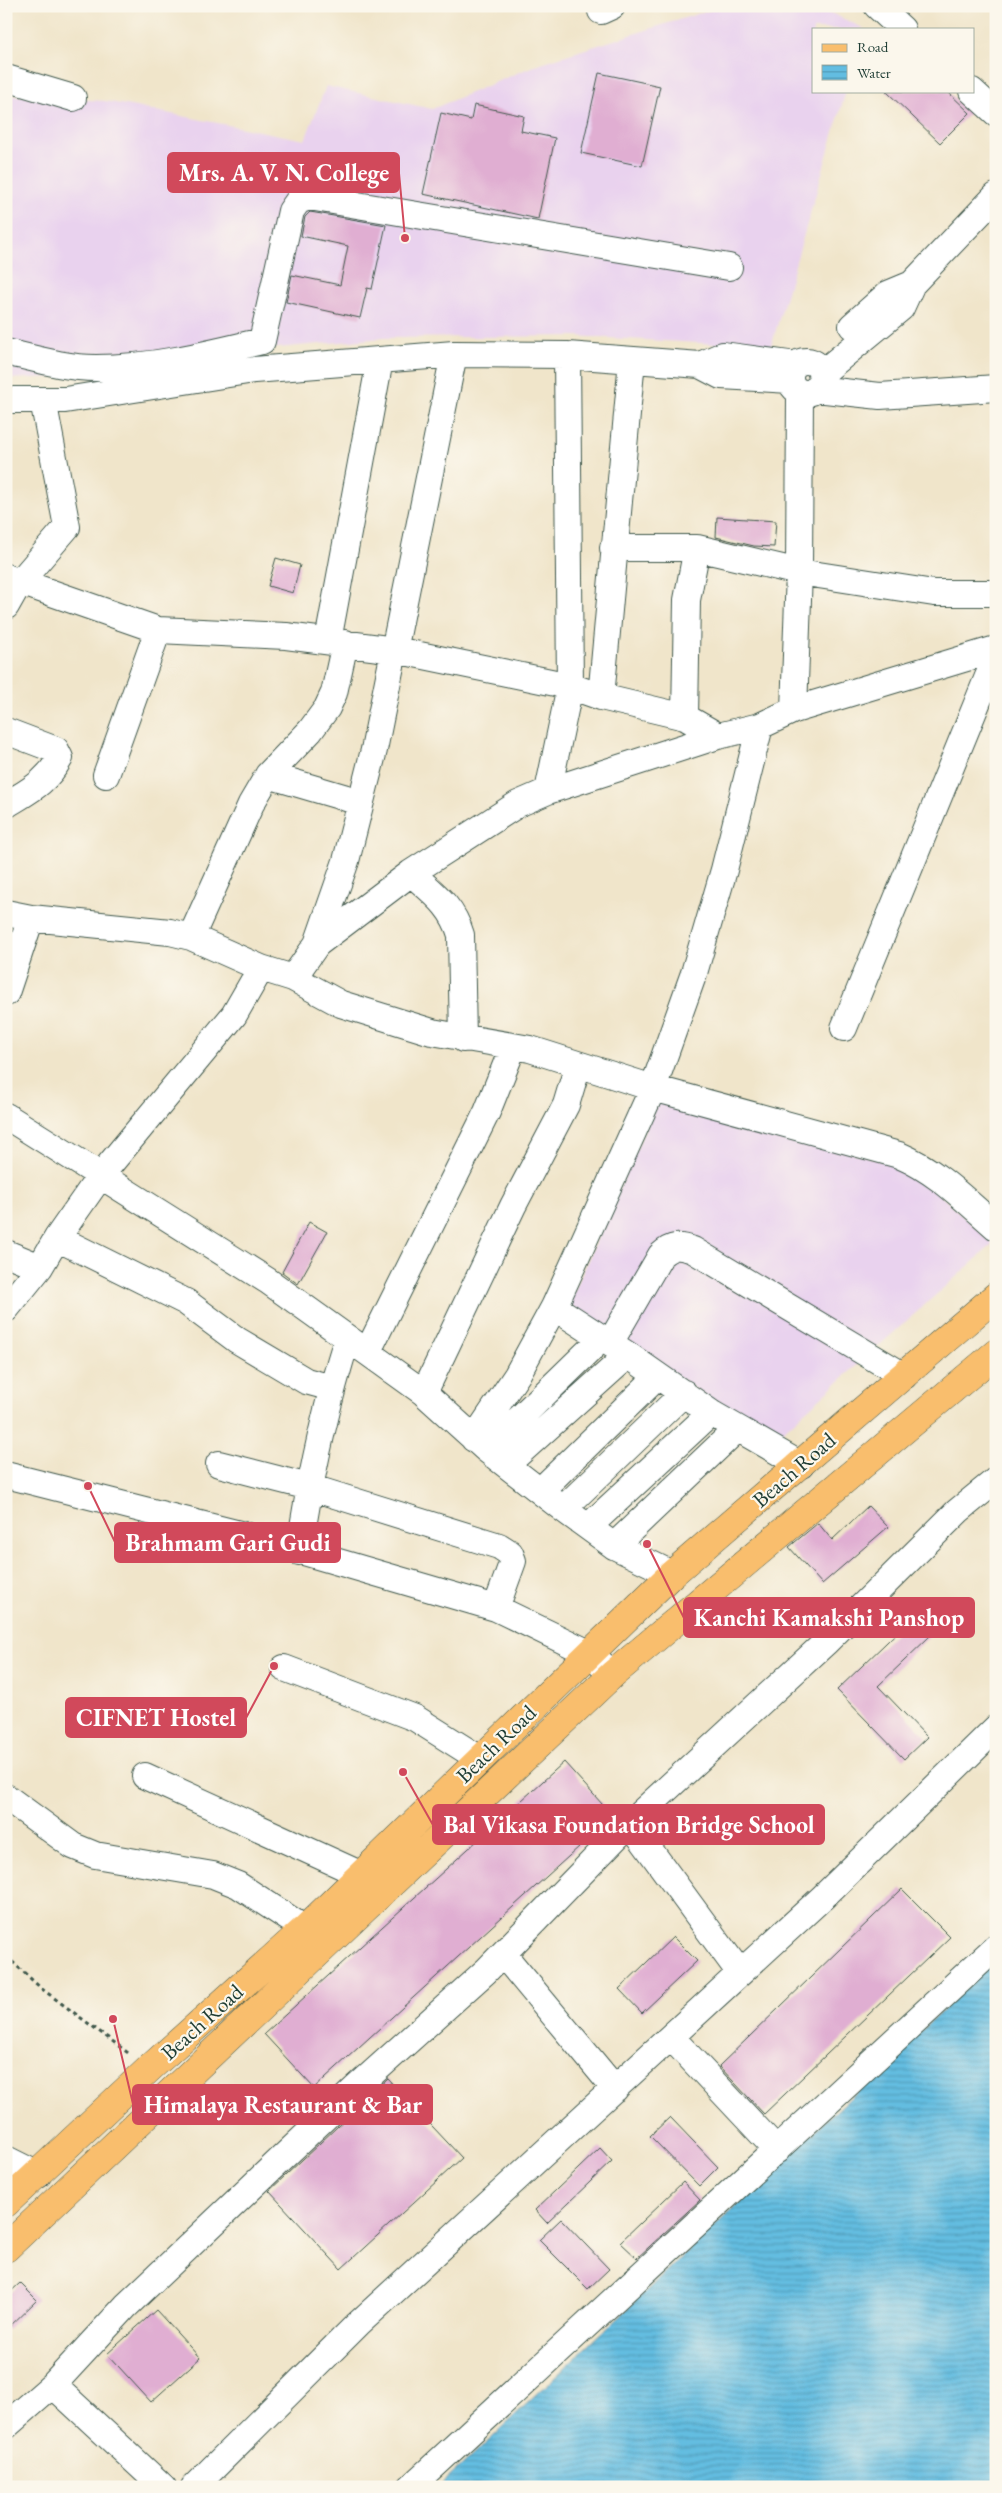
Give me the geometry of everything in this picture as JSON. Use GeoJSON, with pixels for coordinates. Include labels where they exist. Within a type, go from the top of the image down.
{"type":"FeatureCollection","features":[{"type":"Feature","properties":{"kind":"main road","name":"Beach Road"},"geometry":{"type":"LineString","coordinates":[[6,2203],[150,2068],[305,1929],[672,1574],[801,1466],[996,1296]]}},
{"type":"Feature","properties":{"kind":"main road","name":"Beach Road"},"geometry":{"type":"LineString","coordinates":[[6,2248],[613,1674],[996,1353]]}},
{"type":"Feature","properties":{"kind":"main road"},"geometry":{"type":"LineString","coordinates":[[87,2126],[110,2150]]}},
{"type":"Feature","properties":{"kind":"street"},"geometry":{"type":"LineString","coordinates":[[878,6],[901,28]]}},
{"type":"Feature","properties":{"kind":"street"},"geometry":{"type":"LineString","coordinates":[[6,78],[73,98]]}},
{"type":"Feature","properties":{"kind":"street"},"geometry":{"type":"LineString","coordinates":[[973,92],[996,113]]}},
{"type":"Feature","properties":{"kind":"street"},"geometry":{"type":"LineString","coordinates":[[806,377],[901,308],[912,284],[996,196]]}},
{"type":"Feature","properties":{"kind":"street"},"geometry":{"type":"LineString","coordinates":[[6,352],[60,365],[95,368],[128,367],[204,355],[262,341],[291,211],[298,201],[310,197],[729,266]]}},
{"type":"Feature","properties":{"kind":"street"},"geometry":{"type":"LineString","coordinates":[[6,400],[65,400],[254,370],[454,354],[567,355],[700,364],[721,376],[806,377],[880,396],[996,388]]}},
{"type":"Feature","properties":{"kind":"street"},"geometry":{"type":"LineString","coordinates":[[293,978],[317,944],[346,861],[374,750],[454,354]]}},
{"type":"Feature","properties":{"kind":"street"},"geometry":{"type":"LineString","coordinates":[[548,791],[570,686],[567,355]]}},
{"type":"Feature","properties":{"kind":"street"},"geometry":{"type":"LineString","coordinates":[[191,937],[251,804],[268,775],[310,731],[327,708],[334,694],[336,642],[380,360]]}},
{"type":"Feature","properties":{"kind":"street"},"geometry":{"type":"LineString","coordinates":[[601,696],[613,548],[632,360]]}},
{"type":"Feature","properties":{"kind":"street"},"geometry":{"type":"LineString","coordinates":[[794,710],[806,377]]}},
{"type":"Feature","properties":{"kind":"street"},"geometry":{"type":"LineString","coordinates":[[6,606],[12,580],[67,527],[43,400]]}},
{"type":"Feature","properties":{"kind":"street"},"geometry":{"type":"LineString","coordinates":[[613,548],[697,548],[799,572],[934,593],[996,593]]}},
{"type":"Feature","properties":{"kind":"street"},"geometry":{"type":"LineString","coordinates":[[685,717],[687,600],[697,548]]}},
{"type":"Feature","properties":{"kind":"street"},"geometry":{"type":"LineString","coordinates":[[12,580],[158,630],[286,636],[395,650],[570,686],[601,696],[685,717],[718,736]]}},
{"type":"Feature","properties":{"kind":"street"},"geometry":{"type":"LineString","coordinates":[[106,775],[158,630]]}},
{"type":"Feature","properties":{"kind":"street"},"geometry":{"type":"LineString","coordinates":[[317,944],[411,873],[518,804],[548,791],[718,736],[760,726],[794,710],[996,649]]}},
{"type":"Feature","properties":{"kind":"street"},"geometry":{"type":"LineString","coordinates":[[844,1028],[996,657]]}},
{"type":"Feature","properties":{"kind":"street"},"geometry":{"type":"LineString","coordinates":[[489,1451],[517,1375],[554,1307],[653,1088],[694,973],[724,870],[760,726]]}},
{"type":"Feature","properties":{"kind":"street"},"geometry":{"type":"LineString","coordinates":[[6,731],[56,750],[60,758],[51,774],[40,784],[6,805]]}},
{"type":"Feature","properties":{"kind":"street"},"geometry":{"type":"LineString","coordinates":[[268,775],[360,802]]}},
{"type":"Feature","properties":{"kind":"street"},"geometry":{"type":"LineString","coordinates":[[411,873],[448,906],[456,919],[461,935],[463,1039]]}},
{"type":"Feature","properties":{"kind":"street"},"geometry":{"type":"LineString","coordinates":[[6,993],[19,916],[170,932],[191,937],[261,968],[293,978],[341,1004],[432,1032],[463,1039],[530,1049],[653,1088],[900,1155],[921,1164],[938,1176],[996,1227]]}},
{"type":"Feature","properties":{"kind":"street"},"geometry":{"type":"LineString","coordinates":[[6,1309],[40,1267],[57,1238],[101,1175],[234,1015],[261,968]]}},
{"type":"Feature","properties":{"kind":"street"},"geometry":{"type":"LineString","coordinates":[[299,1552],[309,1488],[332,1388],[358,1345],[487,1112],[513,1046]]}},
{"type":"Feature","properties":{"kind":"street"},"geometry":{"type":"LineString","coordinates":[[424,1393],[513,1206],[566,1106],[578,1065]]}},
{"type":"Feature","properties":{"kind":"street"},"geometry":{"type":"LineString","coordinates":[[6,1116],[268,1281],[424,1393],[489,1451],[614,1546],[672,1574]]}},
{"type":"Feature","properties":{"kind":"street"},"geometry":{"type":"LineString","coordinates":[[57,1238],[186,1302],[237,1340],[306,1381],[332,1388]]}},
{"type":"Feature","properties":{"kind":"street"},"geometry":{"type":"LineString","coordinates":[[489,1451],[614,1345],[661,1255],[669,1248],[680,1246],[693,1250],[904,1376]]}},
{"type":"Feature","properties":{"kind":"street"},"geometry":{"type":"LineString","coordinates":[[6,1253],[40,1267]]}},
{"type":"Feature","properties":{"kind":"street"},"geometry":{"type":"LineString","coordinates":[[554,1307],[614,1345],[712,1413],[801,1466]]}},
{"type":"Feature","properties":{"kind":"street"},"geometry":{"type":"LineString","coordinates":[[541,1490],[658,1376]]}},
{"type":"Feature","properties":{"kind":"street"},"geometry":{"type":"LineString","coordinates":[[563,1509],[684,1393]]}},
{"type":"Feature","properties":{"kind":"street"},"geometry":{"type":"LineString","coordinates":[[588,1527],[712,1413]]}},
{"type":"Feature","properties":{"kind":"street"},"geometry":{"type":"LineString","coordinates":[[614,1546],[737,1429]]}},
{"type":"Feature","properties":{"kind":"street"},"geometry":{"type":"LineString","coordinates":[[218,1464],[309,1488],[499,1546],[510,1552],[513,1561],[496,1608]]}},
{"type":"Feature","properties":{"kind":"street"},"geometry":{"type":"LineString","coordinates":[[6,1475],[256,1538],[496,1608],[589,1653],[613,1674]]}},
{"type":"Feature","properties":{"kind":"street"},"geometry":{"type":"LineString","coordinates":[[6,2426],[53,2385],[126,2306],[356,2088],[503,1954],[630,1823],[825,1644],[958,1511],[996,1480]]}},
{"type":"Feature","properties":{"kind":"street"},"geometry":{"type":"LineString","coordinates":[[284,1668],[415,1718],[480,1759]]}},
{"type":"Feature","properties":{"kind":"street"},"geometry":{"type":"LineString","coordinates":[[194,2487],[358,2324],[823,1896],[996,1728]]}},
{"type":"Feature","properties":{"kind":"street"},"geometry":{"type":"LineString","coordinates":[[145,1776],[362,1875]]}},
{"type":"Feature","properties":{"kind":"street"},"geometry":{"type":"LineString","coordinates":[[6,1797],[73,1846],[95,1855],[213,1875],[238,1885],[305,1929]]}},
{"type":"Feature","properties":{"kind":"street"},"geometry":{"type":"LineString","coordinates":[[630,1823],[740,1973]]}},
{"type":"Feature","properties":{"kind":"street"},"geometry":{"type":"LineString","coordinates":[[411,2487],[996,1947]]}},
{"type":"Feature","properties":{"kind":"street"},"geometry":{"type":"LineString","coordinates":[[503,1954],[614,2089]]}},
{"type":"Feature","properties":{"kind":"street"},"geometry":{"type":"LineString","coordinates":[[671,2037],[777,2150]]}},
{"type":"Feature","properties":{"kind":"street"},"geometry":{"type":"LineString","coordinates":[[6,2158],[38,2175]]}},
{"type":"Feature","properties":{"kind":"street"},"geometry":{"type":"LineString","coordinates":[[53,2385],[163,2487]]}},
{"type":"Feature","properties":{"kind":"path"},"geometry":{"type":"LineString","coordinates":[[6,1956],[42,1989],[150,2068]]}},
{"type":"Feature","properties":{"kind":"shaded area"},"geometry":{"type":"Polygon","coordinates":[[[723,6],[816,6],[863,28],[812,28],[812,92],[846,92],[771,347],[574,336],[383,338],[267,349],[130,374],[6,379],[6,95],[105,101],[305,140],[326,86],[432,109],[541,63],[723,6]]]}},
{"type":"Feature","properties":{"kind":"shaded area"},"geometry":{"type":"Polygon","coordinates":[[[658,1100],[912,1169],[993,1244],[772,1441],[569,1304],[658,1100]]]}},
{"type":"Feature","properties":{"kind":"water"},"geometry":{"type":"Polygon","coordinates":[[[996,1960],[996,2487],[439,2487],[996,1960]]]}},
{"type":"Feature","properties":{"kind":"building"},"geometry":{"type":"Polygon","coordinates":[[[599,73],[660,86],[642,166],[581,153],[599,73]]]}},
{"type":"Feature","properties":{"kind":"building"},"geometry":{"type":"Polygon","coordinates":[[[887,92],[948,92],[970,113],[940,143],[887,92]]]}},
{"type":"Feature","properties":{"kind":"building"},"geometry":{"type":"Polygon","coordinates":[[[474,105],[524,116],[521,131],[555,138],[538,219],[423,194],[441,113],[471,120],[474,105]]]}},
{"type":"Feature","properties":{"kind":"building"},"geometry":{"type":"Polygon","coordinates":[[[310,212],[386,225],[372,289],[367,288],[360,318],[286,302],[292,275],[340,285],[348,246],[301,236],[305,217],[310,212]]]}},
{"type":"Feature","properties":{"kind":"building"},"geometry":{"type":"Polygon","coordinates":[[[717,517],[776,521],[774,547],[754,546],[716,537],[717,517]]]}},
{"type":"Feature","properties":{"kind":"building"},"geometry":{"type":"Polygon","coordinates":[[[276,558],[300,565],[293,593],[268,586],[276,558]]]}},
{"type":"Feature","properties":{"kind":"building"},"geometry":{"type":"Polygon","coordinates":[[[309,1222],[327,1232],[298,1284],[282,1272],[309,1222]]]}},
{"type":"Feature","properties":{"kind":"building"},"geometry":{"type":"Polygon","coordinates":[[[868,1506],[888,1527],[822,1584],[789,1547],[818,1523],[832,1540],[868,1506]]]}},
{"type":"Feature","properties":{"kind":"building"},"geometry":{"type":"Polygon","coordinates":[[[912,1618],[930,1636],[878,1686],[927,1737],[904,1759],[837,1690],[912,1618]]]}},
{"type":"Feature","properties":{"kind":"building"},"geometry":{"type":"Polygon","coordinates":[[[564,1762],[613,1816],[314,2088],[264,2034],[564,1762]]]}},
{"type":"Feature","properties":{"kind":"building"},"geometry":{"type":"Polygon","coordinates":[[[902,1889],[950,1937],[764,2114],[719,2066],[902,1889]]]}},
{"type":"Feature","properties":{"kind":"building"},"geometry":{"type":"Polygon","coordinates":[[[673,1937],[697,1961],[642,2013],[619,1989],[673,1937]]]}},
{"type":"Feature","properties":{"kind":"building"},"geometry":{"type":"Polygon","coordinates":[[[388,2079],[462,2158],[341,2269],[269,2191],[388,2079]]]}},
{"type":"Feature","properties":{"kind":"building"},"geometry":{"type":"Polygon","coordinates":[[[670,2117],[718,2167],[699,2186],[650,2136],[670,2117]]]}},
{"type":"Feature","properties":{"kind":"building"},"geometry":{"type":"Polygon","coordinates":[[[600,2148],[612,2161],[547,2223],[535,2210],[600,2148]]]}},
{"type":"Feature","properties":{"kind":"building"},"geometry":{"type":"Polygon","coordinates":[[[683,2182],[700,2200],[637,2258],[620,2242],[683,2182]]]}},
{"type":"Feature","properties":{"kind":"building"},"geometry":{"type":"Polygon","coordinates":[[[561,2219],[609,2269],[588,2289],[539,2240],[561,2219]]]}},
{"type":"Feature","properties":{"kind":"building"},"geometry":{"type":"Polygon","coordinates":[[[20,2283],[37,2300],[6,2330],[6,2296],[20,2283]]]}},
{"type":"Feature","properties":{"kind":"building"},"geometry":{"type":"Polygon","coordinates":[[[156,2310],[200,2358],[151,2402],[107,2354],[156,2310]]]}},
{"type":"Feature","properties":{"kind":"place","name":"Mrs. A. V. N. College"},"geometry":{"type":"Point","coordinates":[405,238]}},
{"type":"Feature","properties":{"kind":"place","name":"Brahmam Gari Gudi"},"geometry":{"type":"Point","coordinates":[88,1486]}},
{"type":"Feature","properties":{"kind":"place","name":"Kanchi Kamakshi Panshop"},"geometry":{"type":"Point","coordinates":[647,1544]}},
{"type":"Feature","properties":{"kind":"place","name":"CIFNET Hostel"},"geometry":{"type":"Point","coordinates":[274,1666]}},
{"type":"Feature","properties":{"kind":"place","name":"Bal Vikasa Foundation Bridge School"},"geometry":{"type":"Point","coordinates":[403,1772]}},
{"type":"Feature","properties":{"kind":"place","name":"Himalaya Restaurant & Bar"},"geometry":{"type":"Point","coordinates":[113,2019]}}]}
